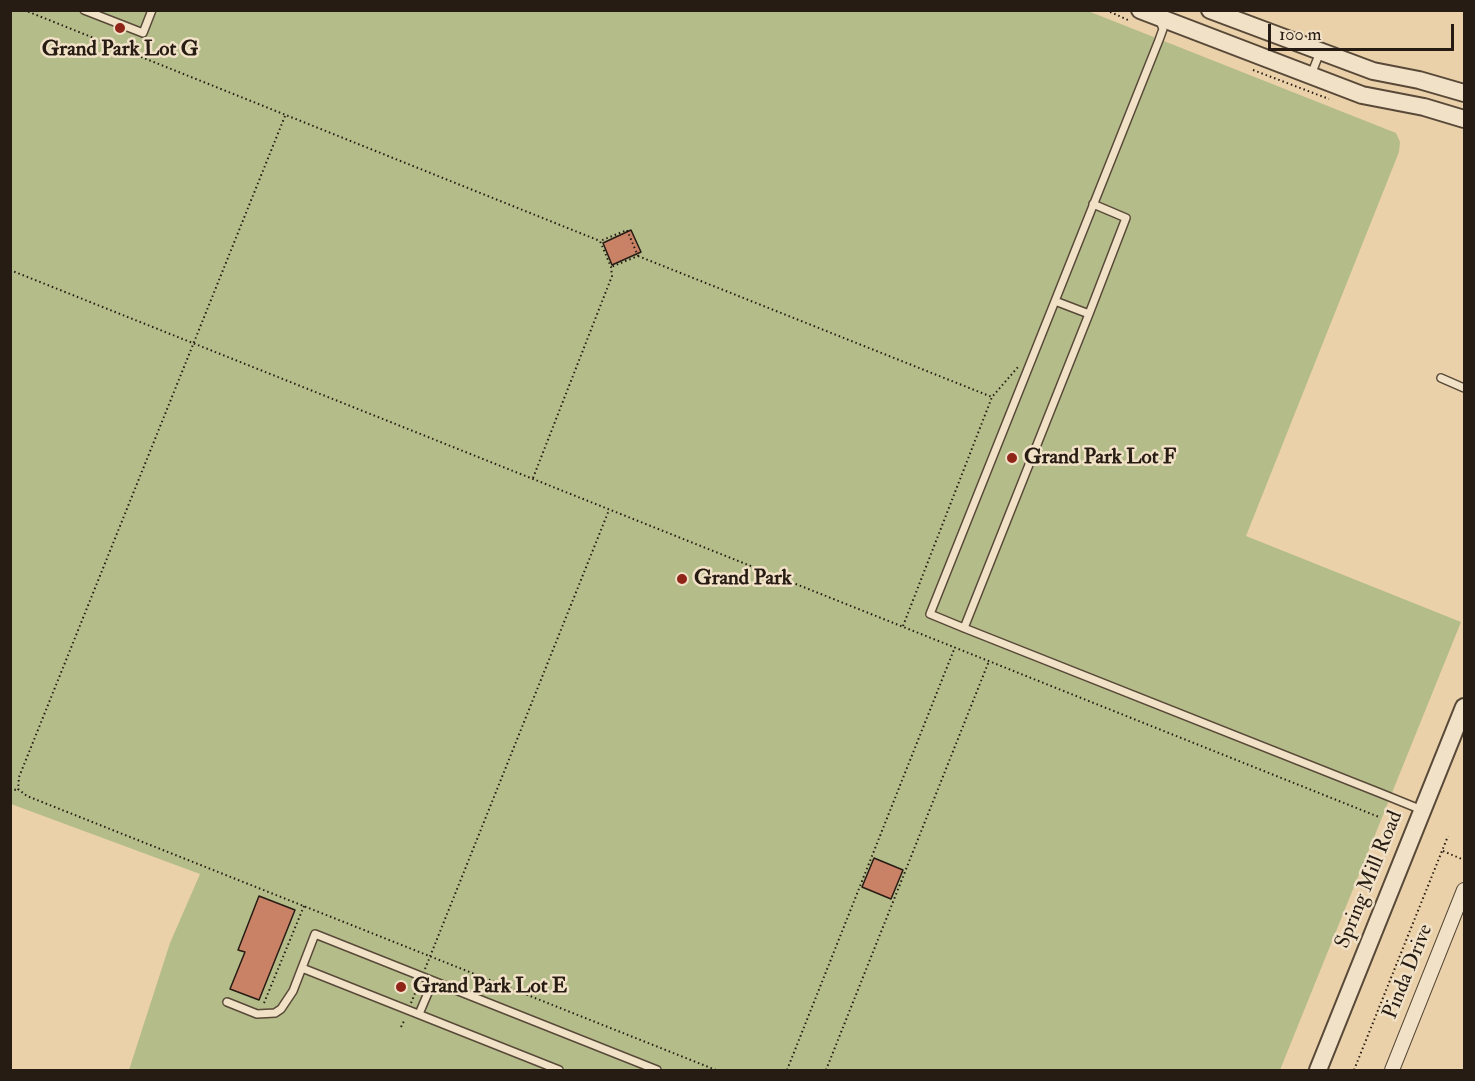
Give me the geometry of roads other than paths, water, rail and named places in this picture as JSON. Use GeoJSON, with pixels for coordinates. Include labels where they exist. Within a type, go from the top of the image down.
{"type":"FeatureCollection","features":[{"type":"Feature","properties":{"kind":"street"},"geometry":{"type":"LineString","coordinates":[[1140,10],[1159,14],[1362,95],[1424,107],[1464,119]]}},
{"type":"Feature","properties":{"kind":"street"},"geometry":{"type":"LineString","coordinates":[[1210,10],[1373,71],[1419,80],[1464,93]]}},
{"type":"Feature","properties":{"kind":"street","name":"Spring Mill Road"},"geometry":{"type":"LineString","coordinates":[[1318,1071],[1464,707]]}},
{"type":"Feature","properties":{"kind":"street","name":"Pinda Drive"},"geometry":{"type":"LineString","coordinates":[[1392,1071],[1464,890]]}},
{"type":"Feature","properties":{"kind":"lane"},"geometry":{"type":"LineString","coordinates":[[84,10],[143,33],[152,10]]}},
{"type":"Feature","properties":{"kind":"lane"},"geometry":{"type":"LineString","coordinates":[[1159,14],[1161,33],[930,614],[1422,810]]}},
{"type":"Feature","properties":{"kind":"lane"},"geometry":{"type":"LineString","coordinates":[[1311,76],[1320,52]]}},
{"type":"Feature","properties":{"kind":"lane"},"geometry":{"type":"LineString","coordinates":[[964,628],[1126,218],[1093,204]]}},
{"type":"Feature","properties":{"kind":"lane"},"geometry":{"type":"LineString","coordinates":[[1055,301],[1089,314]]}},
{"type":"Feature","properties":{"kind":"lane"},"geometry":{"type":"LineString","coordinates":[[1441,378],[1464,388]]}},
{"type":"Feature","properties":{"kind":"lane"},"geometry":{"type":"LineString","coordinates":[[227,1002],[260,1014],[275,1013],[281,1009],[293,991],[315,934],[657,1071]]}},
{"type":"Feature","properties":{"kind":"lane"},"geometry":{"type":"LineString","coordinates":[[302,968],[559,1071]]}},
{"type":"Feature","properties":{"kind":"lane"},"geometry":{"type":"LineString","coordinates":[[419,1014],[433,981]]}},
{"type":"Feature","properties":{"kind":"place","name":"Grand Park Lot G"},"geometry":{"type":"Point","coordinates":[120,28]}},
{"type":"Feature","properties":{"kind":"place","name":"Grand Park Lot F"},"geometry":{"type":"Point","coordinates":[1012,458]}},
{"type":"Feature","properties":{"kind":"place","name":"Grand Park"},"geometry":{"type":"Point","coordinates":[682,579]}},
{"type":"Feature","properties":{"kind":"place","name":"Grand Park Lot E"},"geometry":{"type":"Point","coordinates":[401,987]}}]}
